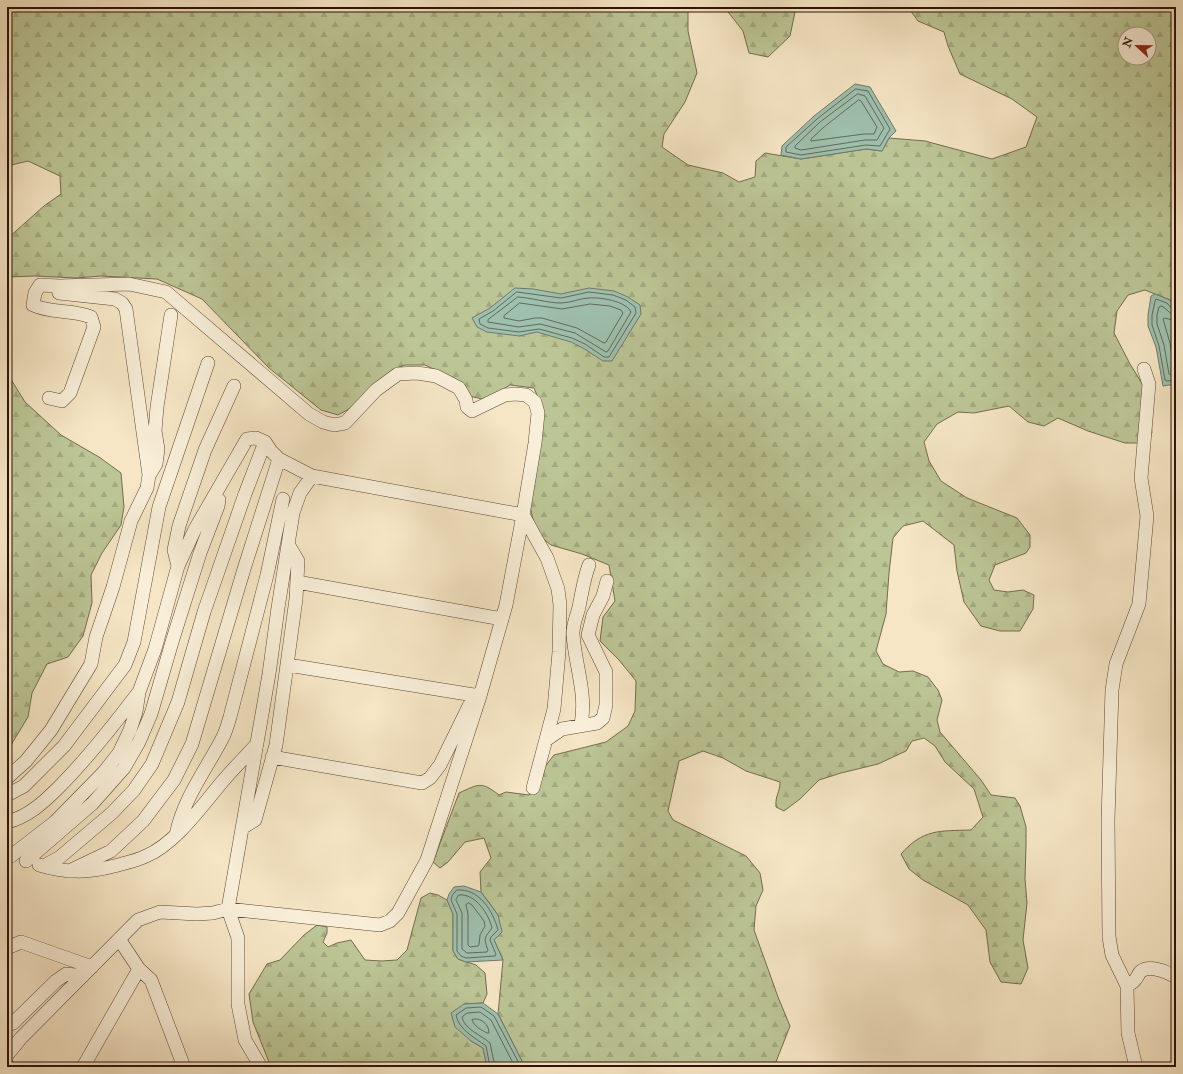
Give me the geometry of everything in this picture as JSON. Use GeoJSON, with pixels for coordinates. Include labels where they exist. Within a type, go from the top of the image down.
{"type":"FeatureCollection","features":[{"type":"Feature","properties":{"kind":"street"},"geometry":{"type":"LineString","coordinates":[[7,1055],[21,1038],[138,920],[160,912],[197,914],[213,913],[228,909],[380,925],[390,921],[398,913],[427,860],[480,696],[506,605],[535,443],[538,412],[535,402],[526,395],[515,394],[505,395],[472,411],[467,407],[466,400],[459,388],[436,376],[417,373],[398,374],[376,390],[345,423],[334,425],[323,422],[309,414],[166,292],[129,284],[40,286],[35,293],[33,305],[43,310],[81,313],[91,317],[94,327],[70,393],[62,401],[49,398]]}},
{"type":"Feature","properties":{"kind":"street"},"geometry":{"type":"LineString","coordinates":[[7,778],[26,761],[51,730],[91,664],[96,637],[113,587],[131,521],[147,488],[149,475],[126,309],[122,303],[115,299],[59,294],[59,286]]}},
{"type":"Feature","properties":{"kind":"street"},"geometry":{"type":"LineString","coordinates":[[149,475],[156,464],[158,449],[156,431],[157,407],[171,315]]}},
{"type":"Feature","properties":{"kind":"street"},"geometry":{"type":"LineString","coordinates":[[7,795],[24,786],[64,746],[125,665],[134,642],[159,507],[208,363]]}},
{"type":"Feature","properties":{"kind":"street"},"geometry":{"type":"LineString","coordinates":[[1136,1067],[1128,1032],[1127,986],[1112,955],[1109,937],[1108,812],[1112,690],[1116,664],[1139,604],[1147,516],[1141,478],[1149,384],[1144,369]]}},
{"type":"Feature","properties":{"kind":"street"},"geometry":{"type":"LineString","coordinates":[[178,566],[174,550],[179,526],[205,450],[234,386]]}},
{"type":"Feature","properties":{"kind":"street"},"geometry":{"type":"LineString","coordinates":[[9,856],[55,822],[104,772],[119,753],[130,730],[136,712],[139,692],[155,649],[178,566],[195,529],[247,440],[256,438],[265,442],[279,459],[312,476],[523,515]]}},
{"type":"Feature","properties":{"kind":"street"},"geometry":{"type":"LineString","coordinates":[[44,866],[60,857],[112,813],[134,790],[152,764],[178,702],[204,612],[245,494],[265,442]]}},
{"type":"Feature","properties":{"kind":"street"},"geometry":{"type":"LineString","coordinates":[[68,871],[111,851],[143,821],[174,780],[192,744],[244,569],[279,459]]}},
{"type":"Feature","properties":{"kind":"street"},"geometry":{"type":"LineString","coordinates":[[261,1067],[246,1040],[238,1004],[238,938],[228,909],[269,674],[293,513],[300,493],[312,476]]}},
{"type":"Feature","properties":{"kind":"street"},"geometry":{"type":"LineString","coordinates":[[26,861],[92,804],[124,768],[139,742],[150,714],[200,553],[218,506],[219,500],[214,496]]}},
{"type":"Feature","properties":{"kind":"street"},"geometry":{"type":"LineString","coordinates":[[176,835],[179,820],[192,792],[223,736],[230,717],[267,575],[283,499]]}},
{"type":"Feature","properties":{"kind":"street"},"geometry":{"type":"LineString","coordinates":[[523,515],[547,558],[558,589],[560,604],[560,652],[554,709],[533,788]]}},
{"type":"Feature","properties":{"kind":"street"},"geometry":{"type":"LineString","coordinates":[[242,828],[255,820],[276,746],[288,665],[297,582],[298,561],[288,544]]}},
{"type":"Feature","properties":{"kind":"street"},"geometry":{"type":"LineString","coordinates":[[580,726],[583,711],[582,686],[574,639],[574,622],[579,608],[589,565]]}},
{"type":"Feature","properties":{"kind":"street"},"geometry":{"type":"LineString","coordinates":[[546,740],[562,729],[597,723],[603,718],[606,705],[606,672],[588,635],[593,615],[603,596],[607,581]]}},
{"type":"Feature","properties":{"kind":"street"},"geometry":{"type":"LineString","coordinates":[[297,582],[502,619]]}},
{"type":"Feature","properties":{"kind":"street"},"geometry":{"type":"LineString","coordinates":[[288,665],[480,696]]}},
{"type":"Feature","properties":{"kind":"street"},"geometry":{"type":"LineString","coordinates":[[7,822],[18,820],[40,805],[78,767],[139,692]]}},
{"type":"Feature","properties":{"kind":"street"},"geometry":{"type":"LineString","coordinates":[[272,757],[422,783],[430,778],[440,765],[469,706],[480,696]]}},
{"type":"Feature","properties":{"kind":"street"},"geometry":{"type":"LineString","coordinates":[[9,856],[51,869],[68,871],[96,871],[147,856],[164,846],[188,823],[257,744]]}},
{"type":"Feature","properties":{"kind":"street"},"geometry":{"type":"LineString","coordinates":[[119,939],[139,969],[151,980],[184,1067]]}},
{"type":"Feature","properties":{"kind":"street"},"geometry":{"type":"LineString","coordinates":[[7,948],[21,942],[87,971]]}},
{"type":"Feature","properties":{"kind":"street"},"geometry":{"type":"LineString","coordinates":[[83,1067],[139,969]]}},
{"type":"Feature","properties":{"kind":"street"},"geometry":{"type":"LineString","coordinates":[[1127,986],[1135,980],[1140,972],[1146,969],[1167,972],[1176,977]]}},
{"type":"Feature","properties":{"kind":"street"},"geometry":{"type":"LineString","coordinates":[[7,1025],[13,1023],[56,981],[66,974],[87,971]]}},
{"type":"Feature","properties":{"kind":"green space"},"geometry":{"type":"Polygon","coordinates":[[[7,7],[701,7],[688,12],[688,31],[697,73],[685,102],[664,134],[662,147],[688,165],[723,173],[739,182],[755,177],[756,161],[765,153],[801,159],[866,149],[882,151],[889,138],[925,141],[992,159],[1026,147],[1037,117],[1012,99],[960,74],[948,46],[944,32],[918,21],[908,7],[1176,7],[1176,308],[1170,300],[1145,290],[1128,295],[1117,311],[1114,333],[1130,364],[1149,395],[1152,433],[1143,443],[1125,443],[1088,431],[1058,418],[1044,426],[1028,422],[1009,406],[974,413],[958,412],[937,424],[924,442],[929,461],[941,481],[967,498],[1017,518],[1030,535],[1030,547],[1026,553],[995,565],[989,580],[994,590],[1008,592],[1023,590],[1034,595],[1033,609],[1020,631],[1000,631],[981,626],[964,602],[957,571],[954,545],[923,521],[903,526],[893,538],[886,614],[876,651],[883,664],[899,672],[913,671],[928,677],[938,690],[942,700],[937,720],[940,732],[981,780],[991,795],[1015,798],[1020,806],[1026,827],[1025,879],[1027,903],[1023,940],[1028,968],[1021,984],[1001,982],[990,962],[986,930],[968,905],[923,880],[909,869],[901,854],[909,846],[924,836],[941,831],[971,830],[983,817],[974,789],[945,762],[935,746],[924,738],[912,741],[906,751],[878,764],[819,780],[800,799],[784,811],[776,807],[780,782],[746,771],[723,758],[703,751],[679,761],[668,811],[673,820],[746,856],[760,873],[763,890],[756,906],[754,930],[790,1026],[774,1067],[525,1067],[498,1014],[503,960],[494,940],[498,915],[481,892],[480,872],[491,858],[484,838],[465,842],[448,862],[440,868],[433,862],[459,793],[480,785],[499,795],[506,792],[529,795],[538,786],[543,769],[554,755],[606,742],[628,726],[635,711],[636,681],[619,660],[600,641],[603,617],[615,601],[609,565],[582,554],[551,545],[536,533],[530,506],[544,412],[534,388],[510,385],[491,396],[482,399],[465,395],[444,374],[425,365],[405,365],[392,370],[349,409],[338,415],[321,410],[269,368],[202,299],[157,279],[101,276],[76,278],[35,276],[7,277],[7,239],[44,206],[61,194],[60,176],[28,161],[7,166],[7,7]]]}},
{"type":"Feature","properties":{"kind":"green space"},"geometry":{"type":"Polygon","coordinates":[[[719,7],[796,7],[790,36],[768,57],[749,53],[743,31],[725,8],[719,7]]]}},
{"type":"Feature","properties":{"kind":"green space"},"geometry":{"type":"Polygon","coordinates":[[[7,373],[25,402],[61,435],[99,457],[121,473],[124,507],[121,525],[102,553],[91,575],[92,603],[83,636],[68,657],[47,664],[32,693],[28,717],[11,745],[7,746],[7,373]]]}},
{"type":"Feature","properties":{"kind":"green space"},"geometry":{"type":"Polygon","coordinates":[[[430,893],[447,900],[453,914],[453,951],[458,959],[476,965],[485,973],[487,994],[483,1003],[464,1004],[471,1041],[483,1048],[487,1067],[271,1067],[253,1022],[249,994],[267,964],[280,960],[304,935],[317,925],[327,927],[327,933],[323,942],[328,947],[337,943],[351,940],[365,960],[397,960],[407,950],[421,898],[430,893]]]}},
{"type":"Feature","properties":{"kind":"water"},"geometry":{"type":"Polygon","coordinates":[[[855,84],[870,87],[896,131],[889,138],[882,151],[866,149],[801,159],[781,155],[782,146],[814,116],[855,84]]]}},
{"type":"Feature","properties":{"kind":"water"},"geometry":{"type":"Polygon","coordinates":[[[515,288],[533,289],[561,294],[589,288],[614,291],[628,297],[640,305],[641,314],[612,361],[603,361],[571,342],[537,332],[519,336],[487,332],[477,327],[472,318],[490,308],[515,288]]]}},
{"type":"Feature","properties":{"kind":"water"},"geometry":{"type":"Polygon","coordinates":[[[1155,294],[1170,300],[1176,308],[1176,384],[1163,386],[1156,347],[1148,326],[1151,296],[1155,294]]]}},
{"type":"Feature","properties":{"kind":"water"},"geometry":{"type":"Polygon","coordinates":[[[464,886],[481,892],[498,915],[502,932],[494,940],[503,960],[466,962],[458,959],[453,951],[453,914],[447,900],[454,887],[464,886]]]}},
{"type":"Feature","properties":{"kind":"water"},"geometry":{"type":"Polygon","coordinates":[[[483,1003],[498,1014],[525,1067],[487,1067],[483,1048],[471,1041],[455,1027],[451,1013],[464,1004],[483,1003]]]}}]}
